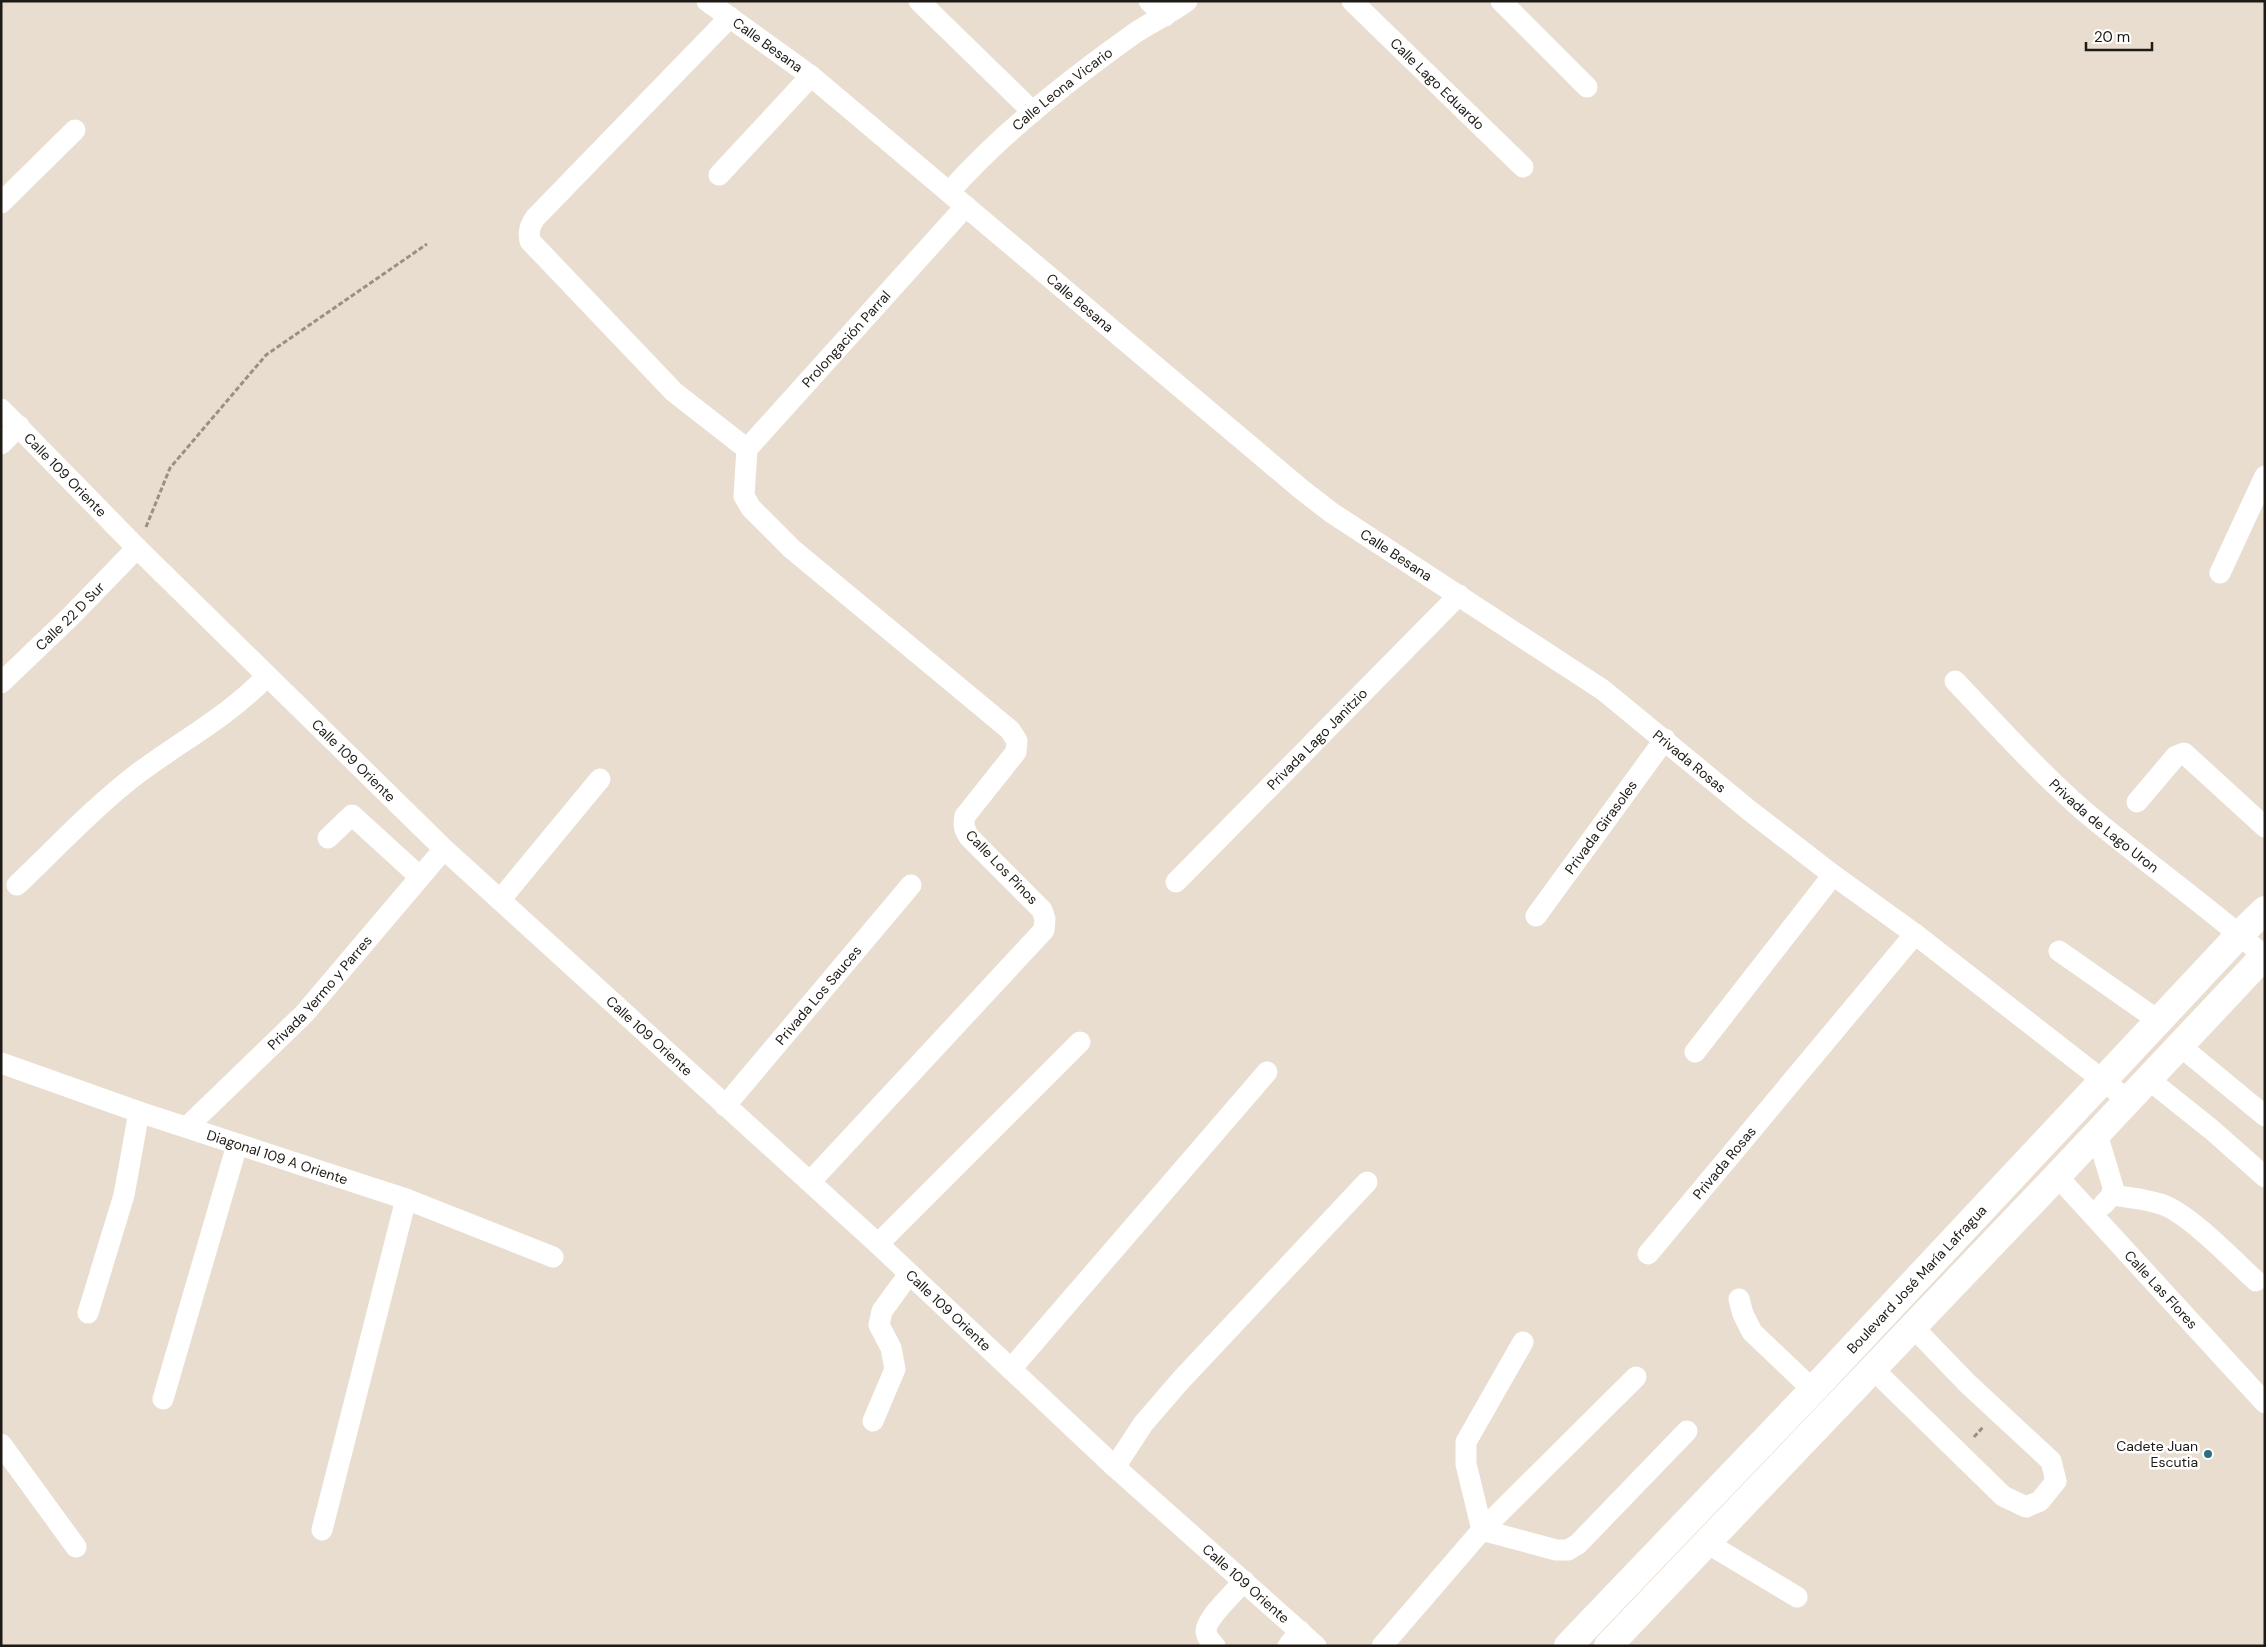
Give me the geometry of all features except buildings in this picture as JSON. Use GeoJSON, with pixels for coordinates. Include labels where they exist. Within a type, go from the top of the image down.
{"type":"FeatureCollection","features":[{"type":"Feature","properties":{"kind":"main road","name":"Boulevard José María Lafragua"},"geometry":{"type":"LineString","coordinates":[[1568,1646],[1814,1390],[2159,1020],[2265,910]]}},
{"type":"Feature","properties":{"kind":"main road","name":"Boulevard José María Lafragua"},"geometry":{"type":"LineString","coordinates":[[1608,1646],[2097,1134],[2147,1078],[2264,956]]}},
{"type":"Feature","properties":{"kind":"street","name":"Calle Besana"},"geometry":{"type":"LineString","coordinates":[[707,1],[811,76],[950,191],[1301,489],[1332,513],[1459,595]]}},
{"type":"Feature","properties":{"kind":"street"},"geometry":{"type":"LineString","coordinates":[[919,1],[1033,112]]}},
{"type":"Feature","properties":{"kind":"street"},"geometry":{"type":"LineString","coordinates":[[1149,1],[1165,16]]}},
{"type":"Feature","properties":{"kind":"street","name":"Calle Leona Vicario"},"geometry":{"type":"LineString","coordinates":[[950,191],[980,158],[1033,112],[1104,56],[1186,1]]}},
{"type":"Feature","properties":{"kind":"street","name":"Calle Lago Eduardo"},"geometry":{"type":"LineString","coordinates":[[1352,1],[1523,167]]}},
{"type":"Feature","properties":{"kind":"street"},"geometry":{"type":"LineString","coordinates":[[1501,1],[1587,86]]}},
{"type":"Feature","properties":{"kind":"street"},"geometry":{"type":"LineString","coordinates":[[730,17],[535,218],[528,234],[530,241],[674,392],[747,449]]}},
{"type":"Feature","properties":{"kind":"street"},"geometry":{"type":"LineString","coordinates":[[719,175],[811,76]]}},
{"type":"Feature","properties":{"kind":"street"},"geometry":{"type":"LineString","coordinates":[[1,203],[75,130]]}},
{"type":"Feature","properties":{"kind":"street","name":"Prolongación Parral"},"geometry":{"type":"LineString","coordinates":[[747,449],[966,206]]}},
{"type":"Feature","properties":{"kind":"street","name":"Calle 109 Oriente"},"geometry":{"type":"LineString","coordinates":[[1,409],[137,548],[444,849],[878,1244],[1115,1467],[1244,1581],[1294,1638],[1316,1646]]}},
{"type":"Feature","properties":{"kind":"street"},"geometry":{"type":"LineString","coordinates":[[1,444],[19,426]]}},
{"type":"Feature","properties":{"kind":"street","name":"Calle Los Pinos"},"geometry":{"type":"LineString","coordinates":[[747,449],[744,496],[751,508],[792,548],[1010,730],[1017,741],[1016,752],[966,816],[963,824],[965,832],[970,838],[1039,906],[1045,919],[1044,930],[810,1182]]}},
{"type":"Feature","properties":{"kind":"street"},"geometry":{"type":"LineString","coordinates":[[2220,573],[2265,476]]}},
{"type":"Feature","properties":{"kind":"street","name":"Calle 22 D Sur"},"geometry":{"type":"LineString","coordinates":[[1,683],[70,617],[137,548]]}},
{"type":"Feature","properties":{"kind":"street","name":"Privada Rosas"},"geometry":{"type":"LineString","coordinates":[[1459,595],[1603,690],[1665,739],[1750,811],[1833,875],[1915,934],[2128,1100]]}},
{"type":"Feature","properties":{"kind":"street","name":"Privada Lago Janitzio"},"geometry":{"type":"LineString","coordinates":[[1176,882],[1459,595]]}},
{"type":"Feature","properties":{"kind":"street"},"geometry":{"type":"LineString","coordinates":[[18,885],[109,797],[137,774],[245,699],[267,676]]}},
{"type":"Feature","properties":{"kind":"street","name":"Privada de Lago Uron"},"geometry":{"type":"LineString","coordinates":[[1955,680],[2022,751],[2083,810],[2240,934],[2264,956]]}},
{"type":"Feature","properties":{"kind":"street","name":"Privada Girasoles"},"geometry":{"type":"LineString","coordinates":[[1536,916],[1665,739]]}},
{"type":"Feature","properties":{"kind":"street"},"geometry":{"type":"LineString","coordinates":[[2137,802],[2176,756],[2184,752],[2265,827]]}},
{"type":"Feature","properties":{"kind":"street"},"geometry":{"type":"LineString","coordinates":[[500,900],[600,779]]}},
{"type":"Feature","properties":{"kind":"street"},"geometry":{"type":"LineString","coordinates":[[328,838],[352,815],[420,876]]}},
{"type":"Feature","properties":{"kind":"street","name":"Privada Yermo y Parres"},"geometry":{"type":"LineString","coordinates":[[187,1127],[304,1014],[444,849]]}},
{"type":"Feature","properties":{"kind":"street"},"geometry":{"type":"LineString","coordinates":[[1695,1052],[1833,875]]}},
{"type":"Feature","properties":{"kind":"street","name":"Privada Los Sauces"},"geometry":{"type":"LineString","coordinates":[[725,1106],[911,885]]}},
{"type":"Feature","properties":{"kind":"street","name":"Privada Rosas"},"geometry":{"type":"LineString","coordinates":[[1648,1254],[1915,934]]}},
{"type":"Feature","properties":{"kind":"street"},"geometry":{"type":"LineString","coordinates":[[2059,951],[2159,1020]]}},
{"type":"Feature","properties":{"kind":"street"},"geometry":{"type":"LineString","coordinates":[[878,1244],[1080,1042]]}},
{"type":"Feature","properties":{"kind":"street"},"geometry":{"type":"LineString","coordinates":[[2179,1045],[2265,1116]]}},
{"type":"Feature","properties":{"kind":"street","name":"Diagonal 109 A Oriente"},"geometry":{"type":"LineString","coordinates":[[1,1063],[237,1145],[406,1199],[552,1257]]}},
{"type":"Feature","properties":{"kind":"street"},"geometry":{"type":"LineString","coordinates":[[1011,1369],[1266,1072]]}},
{"type":"Feature","properties":{"kind":"street"},"geometry":{"type":"LineString","coordinates":[[2147,1078],[2212,1130],[2265,1177]]}},
{"type":"Feature","properties":{"kind":"street"},"geometry":{"type":"LineString","coordinates":[[88,1312],[124,1195],[139,1112]]}},
{"type":"Feature","properties":{"kind":"street"},"geometry":{"type":"LineString","coordinates":[[2089,1210],[2103,1205],[2112,1195],[2112,1179],[2097,1134]]}},
{"type":"Feature","properties":{"kind":"street"},"geometry":{"type":"LineString","coordinates":[[163,1399],[237,1145]]}},
{"type":"Feature","properties":{"kind":"street","name":"Calle Las Flores"},"geometry":{"type":"LineString","coordinates":[[2057,1176],[2265,1403]]}},
{"type":"Feature","properties":{"kind":"street"},"geometry":{"type":"LineString","coordinates":[[1115,1467],[1143,1424],[1181,1380],[1367,1182]]}},
{"type":"Feature","properties":{"kind":"street"},"geometry":{"type":"LineString","coordinates":[[2112,1195],[2166,1206],[2181,1215],[2256,1280]]}},
{"type":"Feature","properties":{"kind":"street"},"geometry":{"type":"LineString","coordinates":[[322,1530],[406,1199]]}},
{"type":"Feature","properties":{"kind":"street"},"geometry":{"type":"LineString","coordinates":[[873,1421],[895,1369],[891,1348],[879,1325],[882,1311],[909,1274]]}},
{"type":"Feature","properties":{"kind":"street"},"geometry":{"type":"LineString","coordinates":[[1739,1299],[1743,1314],[1752,1332],[1814,1390]]}},
{"type":"Feature","properties":{"kind":"street"},"geometry":{"type":"LineString","coordinates":[[1873,1369],[2003,1496],[2026,1507],[2040,1501],[2056,1481],[2051,1461],[1996,1411],[1913,1327]]}},
{"type":"Feature","properties":{"kind":"street"},"geometry":{"type":"LineString","coordinates":[[1482,1530],[1466,1464],[1466,1442],[1523,1342]]}},
{"type":"Feature","properties":{"kind":"street"},"geometry":{"type":"LineString","coordinates":[[1382,1646],[1482,1530],[1636,1377]]}},
{"type":"Feature","properties":{"kind":"street"},"geometry":{"type":"LineString","coordinates":[[1482,1530],[1556,1550],[1568,1550],[1578,1544],[1687,1431]]}},
{"type":"Feature","properties":{"kind":"street"},"geometry":{"type":"LineString","coordinates":[[1,1444],[76,1547]]}},
{"type":"Feature","properties":{"kind":"street"},"geometry":{"type":"LineString","coordinates":[[1707,1542],[1797,1597]]}},
{"type":"Feature","properties":{"kind":"street"},"geometry":{"type":"LineString","coordinates":[[1215,1646],[1208,1638],[1206,1631],[1210,1620],[1244,1581]]}},
{"type":"Feature","properties":{"kind":"path"},"geometry":{"type":"LineString","coordinates":[[137,548],[170,468],[266,354],[428,244]]}},
{"type":"Feature","properties":{"kind":"path"},"geometry":{"type":"LineString","coordinates":[[1959,1454],[1996,1411]]}},
{"type":"Feature","properties":{"kind":"place","name":"Cadete Juan Escutia"},"geometry":{"type":"Point","coordinates":[2208,1454]}}]}
